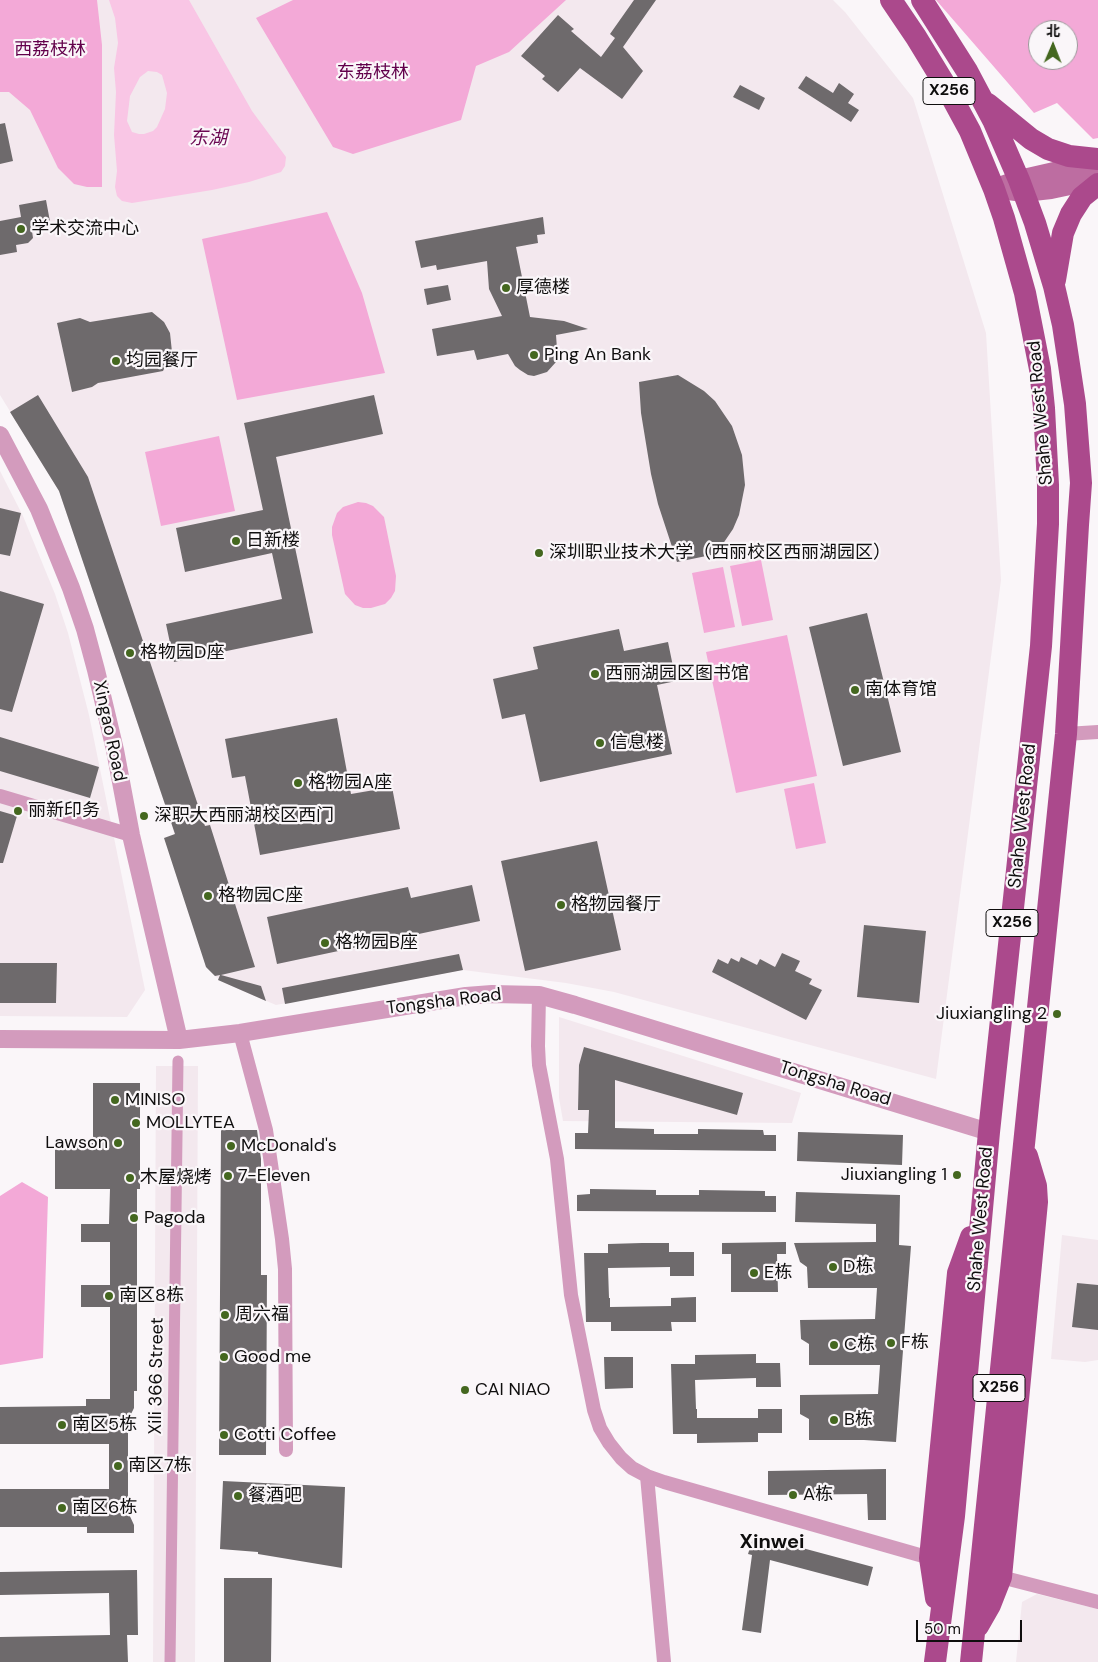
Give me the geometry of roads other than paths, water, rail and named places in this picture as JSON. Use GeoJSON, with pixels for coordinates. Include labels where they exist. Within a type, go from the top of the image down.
{"type":"FeatureCollection","features":[{"type":"Feature","properties":{"kind":"main road","name":"Shahe West Road"},"geometry":{"type":"LineString","coordinates":[[891,0],[944,83],[970,131],[994,189],[1016,255],[1033,331],[1044,408],[1048,485],[1048,524],[1041,646],[990,1132],[954,1516],[935,1662]]}},
{"type":"Feature","properties":{"kind":"main road","name":"Shahe West Road"},"geometry":{"type":"LineString","coordinates":[[922,0],[962,63],[993,120],[1035,223],[1054,286],[1070,364],[1082,483],[1066,734],[971,1662]]}},
{"type":"Feature","properties":{"kind":"main road"},"geometry":{"type":"LineString","coordinates":[[982,99],[1030,139],[1048,149],[1069,156],[1098,160]]}},
{"type":"Feature","properties":{"kind":"main road"},"geometry":{"type":"LineString","coordinates":[[1021,186],[1098,160]]}},
{"type":"Feature","properties":{"kind":"main road"},"geometry":{"type":"LineString","coordinates":[[994,189],[1021,186],[1051,189],[1098,179]]}},
{"type":"Feature","properties":{"kind":"main road"},"geometry":{"type":"LineString","coordinates":[[1054,286],[1063,233],[1071,214],[1082,197],[1098,184]]}},
{"type":"Feature","properties":{"kind":"main road"},"geometry":{"type":"LineString","coordinates":[[974,1633],[990,1605],[1001,1576],[1037,1202],[1036,1186],[1024,1144]]}},
{"type":"Feature","properties":{"kind":"main road"},"geometry":{"type":"LineString","coordinates":[[939,1632],[938,1611],[930,1558],[958,1273],[983,1202]]}},
{"type":"Feature","properties":{"kind":"street","name":"Xingao Road"},"geometry":{"type":"LineString","coordinates":[[0,435],[42,517],[59,556],[82,620],[114,742],[131,835],[180,1040]]}},
{"type":"Feature","properties":{"kind":"street"},"geometry":{"type":"LineString","coordinates":[[1066,734],[1098,732]]}},
{"type":"Feature","properties":{"kind":"street"},"geometry":{"type":"LineString","coordinates":[[0,796],[131,835]]}},
{"type":"Feature","properties":{"kind":"street","name":"Tongsha Road"},"geometry":{"type":"LineString","coordinates":[[0,1038],[180,1040],[240,1033],[466,996],[492,994],[539,995],[990,1132]]}},
{"type":"Feature","properties":{"kind":"street"},"geometry":{"type":"LineString","coordinates":[[539,995],[538,1046],[540,1065],[557,1159],[571,1295],[594,1410],[600,1428],[609,1443],[620,1458],[632,1468],[647,1476],[696,1492],[930,1558]]}},
{"type":"Feature","properties":{"kind":"street"},"geometry":{"type":"LineString","coordinates":[[240,1033],[266,1130],[282,1239],[285,1269],[286,1450]]}},
{"type":"Feature","properties":{"kind":"street","name":"Xili 366 Street"},"geometry":{"type":"LineString","coordinates":[[170,1662],[178,1061]]}},
{"type":"Feature","properties":{"kind":"street"},"geometry":{"type":"LineString","coordinates":[[647,1476],[664,1662]]}},
{"type":"Feature","properties":{"kind":"street"},"geometry":{"type":"LineString","coordinates":[[1001,1576],[1098,1602]]}},
{"type":"Feature","properties":{"kind":"water","name":"东湖"},"geometry":{"type":"Polygon","coordinates":[[[109,0],[189,0],[252,111],[286,157],[285,166],[281,172],[249,182],[212,190],[132,203],[122,201],[117,196],[115,187],[117,171],[114,135],[116,92],[114,68],[118,43],[115,18],[109,0]],[[148,71],[140,77],[130,96],[127,121],[132,132],[144,134],[153,131],[157,127],[165,109],[167,93],[162,75],[157,72],[148,71]]]}},
{"type":"Feature","properties":{"kind":"place","name":"学术交流中心"},"geometry":{"type":"Point","coordinates":[21,229]}},
{"type":"Feature","properties":{"kind":"place","name":"厚德楼"},"geometry":{"type":"Point","coordinates":[506,288]}},
{"type":"Feature","properties":{"kind":"place","name":"Ping An Bank"},"geometry":{"type":"Point","coordinates":[534,355]}},
{"type":"Feature","properties":{"kind":"place","name":"均园餐厅"},"geometry":{"type":"Point","coordinates":[116,361]}},
{"type":"Feature","properties":{"kind":"place","name":"日新楼"},"geometry":{"type":"Point","coordinates":[236,541]}},
{"type":"Feature","properties":{"kind":"place","name":"深圳职业技术大学（西丽校区西丽湖园区）"},"geometry":{"type":"Point","coordinates":[539,553]}},
{"type":"Feature","properties":{"kind":"place","name":"格物园D座"},"geometry":{"type":"Point","coordinates":[130,653]}},
{"type":"Feature","properties":{"kind":"place","name":"西丽湖园区图书馆"},"geometry":{"type":"Point","coordinates":[595,674]}},
{"type":"Feature","properties":{"kind":"place","name":"南体育馆"},"geometry":{"type":"Point","coordinates":[855,690]}},
{"type":"Feature","properties":{"kind":"place","name":"信息楼"},"geometry":{"type":"Point","coordinates":[600,743]}},
{"type":"Feature","properties":{"kind":"place","name":"格物园A座"},"geometry":{"type":"Point","coordinates":[298,783]}},
{"type":"Feature","properties":{"kind":"place","name":"丽新印务"},"geometry":{"type":"Point","coordinates":[18,811]}},
{"type":"Feature","properties":{"kind":"place","name":"深职大西丽湖校区西门"},"geometry":{"type":"Point","coordinates":[144,816]}},
{"type":"Feature","properties":{"kind":"place","name":"格物园C座"},"geometry":{"type":"Point","coordinates":[208,896]}},
{"type":"Feature","properties":{"kind":"place","name":"格物园餐厅"},"geometry":{"type":"Point","coordinates":[561,905]}},
{"type":"Feature","properties":{"kind":"place","name":"格物园B座"},"geometry":{"type":"Point","coordinates":[325,943]}},
{"type":"Feature","properties":{"kind":"place","name":"Jiuxiangling 2"},"geometry":{"type":"Point","coordinates":[1057,1014]}},
{"type":"Feature","properties":{"kind":"place","name":"MINISO"},"geometry":{"type":"Point","coordinates":[115,1100]}},
{"type":"Feature","properties":{"kind":"place","name":"MOLLYTEA"},"geometry":{"type":"Point","coordinates":[136,1123]}},
{"type":"Feature","properties":{"kind":"place","name":"Lawson"},"geometry":{"type":"Point","coordinates":[118,1143]}},
{"type":"Feature","properties":{"kind":"place","name":"McDonald's"},"geometry":{"type":"Point","coordinates":[231,1146]}},
{"type":"Feature","properties":{"kind":"place","name":"Jiuxiangling 1"},"geometry":{"type":"Point","coordinates":[957,1175]}},
{"type":"Feature","properties":{"kind":"place","name":"7-Eleven"},"geometry":{"type":"Point","coordinates":[228,1176]}},
{"type":"Feature","properties":{"kind":"place","name":"木屋烧烤"},"geometry":{"type":"Point","coordinates":[130,1178]}},
{"type":"Feature","properties":{"kind":"place","name":"Pagoda"},"geometry":{"type":"Point","coordinates":[134,1218]}},
{"type":"Feature","properties":{"kind":"place","name":"D栋"},"geometry":{"type":"Point","coordinates":[833,1267]}},
{"type":"Feature","properties":{"kind":"place","name":"E栋"},"geometry":{"type":"Point","coordinates":[754,1273]}},
{"type":"Feature","properties":{"kind":"place","name":"南区8栋"},"geometry":{"type":"Point","coordinates":[109,1296]}},
{"type":"Feature","properties":{"kind":"place","name":"周六福"},"geometry":{"type":"Point","coordinates":[225,1315]}},
{"type":"Feature","properties":{"kind":"place","name":"F栋"},"geometry":{"type":"Point","coordinates":[891,1343]}},
{"type":"Feature","properties":{"kind":"place","name":"C栋"},"geometry":{"type":"Point","coordinates":[834,1345]}},
{"type":"Feature","properties":{"kind":"place","name":"Good me"},"geometry":{"type":"Point","coordinates":[224,1357]}},
{"type":"Feature","properties":{"kind":"place","name":"CAI NIAO"},"geometry":{"type":"Point","coordinates":[465,1390]}},
{"type":"Feature","properties":{"kind":"place","name":"B栋"},"geometry":{"type":"Point","coordinates":[834,1420]}},
{"type":"Feature","properties":{"kind":"place","name":"南区5栋"},"geometry":{"type":"Point","coordinates":[62,1425]}},
{"type":"Feature","properties":{"kind":"place","name":"Cotti Coffee"},"geometry":{"type":"Point","coordinates":[224,1435]}},
{"type":"Feature","properties":{"kind":"place","name":"南区7栋"},"geometry":{"type":"Point","coordinates":[118,1466]}},
{"type":"Feature","properties":{"kind":"place","name":"A栋"},"geometry":{"type":"Point","coordinates":[793,1495]}},
{"type":"Feature","properties":{"kind":"place","name":"餐酒吧"},"geometry":{"type":"Point","coordinates":[238,1496]}},
{"type":"Feature","properties":{"kind":"place","name":"南区6栋"},"geometry":{"type":"Point","coordinates":[62,1508]}},
{"type":"Feature","properties":{"kind":"district","name":"Xinwei"},"geometry":{"type":"Point","coordinates":[772,1543]}},
{"type":"Feature","properties":{"kind":"park label","name":"西荔枝林"},"geometry":{"type":"Point","coordinates":[50,50]}},
{"type":"Feature","properties":{"kind":"park label","name":"东荔枝林"},"geometry":{"type":"Point","coordinates":[373,73]}}]}
